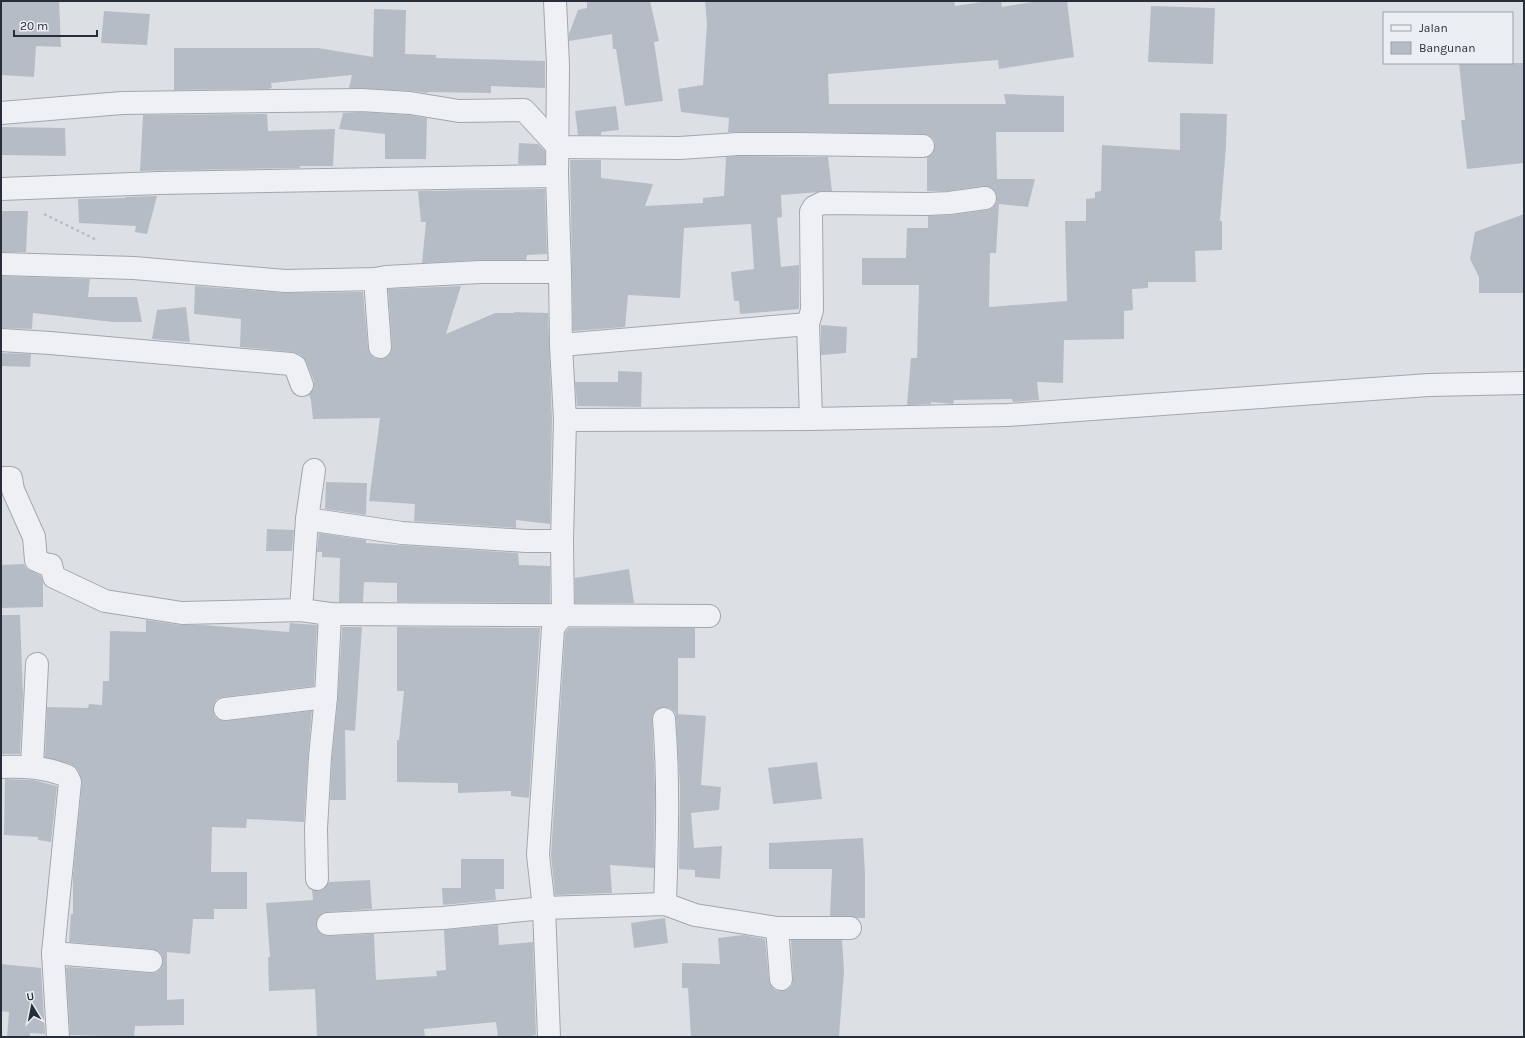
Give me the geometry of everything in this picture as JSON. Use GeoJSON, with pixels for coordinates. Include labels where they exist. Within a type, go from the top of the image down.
{"type":"FeatureCollection","features":[{"type":"Feature","properties":{"kind":"street"},"geometry":{"type":"LineString","coordinates":[[549,1037],[544,908],[538,855],[553,628],[563,614],[562,541],[565,420],[560,345],[560,272],[557,176],[558,65],[555,1]]}},
{"type":"Feature","properties":{"kind":"street"},"geometry":{"type":"LineString","coordinates":[[1,113],[122,103],[361,100],[410,103],[459,111],[524,110],[558,147],[680,148],[738,144],[922,146]]}},
{"type":"Feature","properties":{"kind":"street"},"geometry":{"type":"LineString","coordinates":[[1,189],[159,183],[557,176]]}},
{"type":"Feature","properties":{"kind":"street"},"geometry":{"type":"LineString","coordinates":[[811,419],[808,324],[812,310],[811,212],[814,207],[822,203],[934,204],[985,198]]}},
{"type":"Feature","properties":{"kind":"street"},"geometry":{"type":"LineString","coordinates":[[2,264],[134,268],[285,281],[375,279],[386,277],[480,272],[560,272]]}},
{"type":"Feature","properties":{"kind":"street"},"geometry":{"type":"LineString","coordinates":[[375,279],[380,348]]}},
{"type":"Feature","properties":{"kind":"street"},"geometry":{"type":"LineString","coordinates":[[560,345],[808,324]]}},
{"type":"Feature","properties":{"kind":"street"},"geometry":{"type":"LineString","coordinates":[[1,340],[57,343],[291,364],[295,366],[302,386]]}},
{"type":"Feature","properties":{"kind":"street"},"geometry":{"type":"LineString","coordinates":[[565,420],[811,419],[1008,415],[1429,385],[1524,383]]}},
{"type":"Feature","properties":{"kind":"street"},"geometry":{"type":"LineString","coordinates":[[301,610],[307,518],[314,470]]}},
{"type":"Feature","properties":{"kind":"street"},"geometry":{"type":"LineString","coordinates":[[1,478],[11,478],[13,490],[34,537],[36,560],[51,565],[54,577],[105,602],[182,613],[301,610],[330,614],[563,614],[709,616]]}},
{"type":"Feature","properties":{"kind":"street"},"geometry":{"type":"LineString","coordinates":[[307,518],[402,533],[526,541],[562,541]]}},
{"type":"Feature","properties":{"kind":"street"},"geometry":{"type":"LineString","coordinates":[[317,879],[316,828],[320,757],[326,697],[330,614]]}},
{"type":"Feature","properties":{"kind":"street"},"geometry":{"type":"LineString","coordinates":[[32,766],[37,664]]}},
{"type":"Feature","properties":{"kind":"street"},"geometry":{"type":"LineString","coordinates":[[225,709],[326,697]]}},
{"type":"Feature","properties":{"kind":"street"},"geometry":{"type":"LineString","coordinates":[[664,718],[668,763],[668,841],[665,904]]}},
{"type":"Feature","properties":{"kind":"street"},"geometry":{"type":"LineString","coordinates":[[1,767],[32,766],[44,768],[67,776],[70,782],[53,953],[58,1037]]}},
{"type":"Feature","properties":{"kind":"street"},"geometry":{"type":"LineString","coordinates":[[328,924],[443,918],[544,908],[665,904],[695,915],[777,928],[850,928]]}},
{"type":"Feature","properties":{"kind":"street"},"geometry":{"type":"LineString","coordinates":[[777,928],[781,979]]}},
{"type":"Feature","properties":{"kind":"street"},"geometry":{"type":"LineString","coordinates":[[53,953],[151,961]]}},
{"type":"Feature","properties":{"kind":"path"},"geometry":{"type":"LineString","coordinates":[[43,214],[92,237],[98,242]]}},
{"type":"Feature","properties":{"kind":"building"},"geometry":{"type":"Polygon","coordinates":[[[1,1],[59,1],[61,47],[36,46],[34,77],[1,75],[1,1]]]}},
{"type":"Feature","properties":{"kind":"building"},"geometry":{"type":"Polygon","coordinates":[[[587,1],[650,1],[659,41],[654,42],[663,101],[625,106],[616,49],[613,49],[612,34],[569,41],[569,34],[578,10],[587,8],[587,1]]]}},
{"type":"Feature","properties":{"kind":"building"},"geometry":{"type":"Polygon","coordinates":[[[705,1],[954,1],[955,6],[988,1],[1001,1],[1002,7],[1038,1],[1067,1],[1074,57],[999,69],[998,60],[828,74],[829,104],[1006,104],[1004,94],[1064,96],[1064,132],[996,132],[997,179],[1035,179],[1028,207],[999,204],[996,253],[990,253],[989,307],[1067,301],[1065,221],[1086,221],[1086,199],[1095,198],[1095,192],[1101,191],[1102,145],[1180,150],[1180,113],[1227,114],[1220,221],[1222,221],[1222,250],[1195,251],[1196,282],[1148,282],[1148,288],[1132,289],[1133,310],[1124,311],[1124,339],[1064,340],[1063,383],[1037,382],[1039,400],[1013,402],[1012,399],[954,400],[953,404],[931,402],[931,404],[907,405],[911,358],[917,358],[919,285],[862,285],[862,258],[906,258],[907,228],[928,228],[928,216],[951,215],[992,208],[996,203],[997,197],[995,191],[990,187],[983,186],[948,191],[927,191],[927,157],[933,153],[935,146],[934,140],[930,136],[924,134],[728,132],[729,118],[681,112],[678,89],[703,85],[707,24],[705,1]]]}},
{"type":"Feature","properties":{"kind":"building"},"geometry":{"type":"Polygon","coordinates":[[[1151,6],[1215,8],[1213,64],[1148,62],[1151,6]]]}},
{"type":"Feature","properties":{"kind":"building"},"geometry":{"type":"Polygon","coordinates":[[[374,9],[406,10],[405,54],[436,55],[436,58],[545,61],[545,88],[491,86],[491,93],[428,93],[349,88],[352,75],[271,83],[272,88],[267,89],[174,90],[174,48],[318,48],[373,57],[374,9]]]}},
{"type":"Feature","properties":{"kind":"building"},"geometry":{"type":"Polygon","coordinates":[[[104,11],[150,14],[147,45],[101,43],[104,11]]]}},
{"type":"Feature","properties":{"kind":"building"},"geometry":{"type":"Polygon","coordinates":[[[1524,63],[1524,163],[1467,169],[1461,120],[1465,120],[1459,64],[1524,63]]]}},
{"type":"Feature","properties":{"kind":"building"},"geometry":{"type":"Polygon","coordinates":[[[616,106],[619,130],[601,132],[601,135],[578,135],[575,111],[616,106]]]}},
{"type":"Feature","properties":{"kind":"building"},"geometry":{"type":"Polygon","coordinates":[[[361,112],[409,115],[427,118],[426,159],[385,159],[385,134],[339,129],[343,113],[361,112]]]}},
{"type":"Feature","properties":{"kind":"building"},"geometry":{"type":"Polygon","coordinates":[[[267,114],[268,131],[335,129],[333,166],[140,171],[143,115],[267,114]]]}},
{"type":"Feature","properties":{"kind":"building"},"geometry":{"type":"Polygon","coordinates":[[[1,127],[65,128],[66,156],[1,155],[1,127]]]}},
{"type":"Feature","properties":{"kind":"building"},"geometry":{"type":"Polygon","coordinates":[[[519,143],[538,144],[545,151],[545,164],[518,164],[519,143]]]}},
{"type":"Feature","properties":{"kind":"building"},"geometry":{"type":"Polygon","coordinates":[[[726,157],[828,157],[832,191],[781,195],[782,217],[777,218],[781,267],[799,265],[799,309],[740,314],[739,301],[734,301],[731,272],[754,269],[751,224],[684,228],[680,298],[628,295],[625,327],[573,331],[570,160],[601,160],[601,178],[653,184],[645,206],[703,203],[703,198],[724,196],[726,157]]]}},
{"type":"Feature","properties":{"kind":"building"},"geometry":{"type":"Polygon","coordinates":[[[545,189],[547,254],[527,255],[526,260],[480,260],[422,263],[426,222],[421,222],[418,191],[545,189]]]}},
{"type":"Feature","properties":{"kind":"building"},"geometry":{"type":"Polygon","coordinates":[[[157,196],[147,234],[135,232],[136,226],[79,223],[78,199],[157,196]]]}},
{"type":"Feature","properties":{"kind":"building"},"geometry":{"type":"Polygon","coordinates":[[[1,211],[28,211],[26,252],[1,252],[1,211]]]}},
{"type":"Feature","properties":{"kind":"building"},"geometry":{"type":"Polygon","coordinates":[[[1524,214],[1524,293],[1479,293],[1479,277],[1470,259],[1475,232],[1524,214]]]}},
{"type":"Feature","properties":{"kind":"building"},"geometry":{"type":"Polygon","coordinates":[[[1,276],[90,279],[88,297],[137,297],[142,322],[113,322],[33,313],[32,329],[1,328],[1,276]]]}},
{"type":"Feature","properties":{"kind":"building"},"geometry":{"type":"Polygon","coordinates":[[[195,286],[284,293],[363,292],[368,348],[370,354],[374,358],[381,359],[387,357],[391,352],[392,346],[388,289],[461,286],[446,334],[495,313],[548,313],[552,420],[550,524],[516,520],[516,528],[414,521],[415,504],[369,501],[380,418],[313,419],[309,395],[314,388],[314,381],[306,361],[301,355],[292,352],[240,347],[241,319],[194,314],[195,286]]]}},
{"type":"Feature","properties":{"kind":"building"},"geometry":{"type":"Polygon","coordinates":[[[186,307],[190,342],[152,339],[157,310],[186,307]]]}},
{"type":"Feature","properties":{"kind":"building"},"geometry":{"type":"Polygon","coordinates":[[[821,325],[847,327],[846,353],[821,355],[821,325]]]}},
{"type":"Feature","properties":{"kind":"building"},"geometry":{"type":"Polygon","coordinates":[[[1,353],[31,354],[30,367],[1,366],[1,353]]]}},
{"type":"Feature","properties":{"kind":"building"},"geometry":{"type":"Polygon","coordinates":[[[618,371],[642,372],[641,407],[577,406],[575,382],[618,382],[618,371]]]}},
{"type":"Feature","properties":{"kind":"building"},"geometry":{"type":"Polygon","coordinates":[[[326,482],[367,483],[366,515],[325,509],[326,482]]]}},
{"type":"Feature","properties":{"kind":"building"},"geometry":{"type":"Polygon","coordinates":[[[267,529],[294,530],[292,551],[266,551],[267,529]]]}},
{"type":"Feature","properties":{"kind":"building"},"geometry":{"type":"Polygon","coordinates":[[[319,533],[366,540],[366,543],[518,553],[519,565],[550,566],[550,603],[397,602],[397,583],[364,582],[363,602],[339,602],[340,558],[322,557],[322,552],[317,552],[319,533]]]}},
{"type":"Feature","properties":{"kind":"building"},"geometry":{"type":"Polygon","coordinates":[[[24,564],[26,568],[41,576],[43,581],[43,607],[1,608],[1,565],[24,564]]]}},
{"type":"Feature","properties":{"kind":"building"},"geometry":{"type":"Polygon","coordinates":[[[629,569],[634,603],[575,603],[575,578],[629,569]]]}},
{"type":"Feature","properties":{"kind":"building"},"geometry":{"type":"Polygon","coordinates":[[[1,615],[20,615],[23,695],[20,754],[1,754],[1,615]]]}},
{"type":"Feature","properties":{"kind":"building"},"geometry":{"type":"Polygon","coordinates":[[[146,620],[180,625],[203,625],[289,632],[290,623],[317,625],[314,686],[223,697],[217,699],[213,710],[215,717],[226,721],[312,711],[304,822],[247,819],[246,828],[212,827],[211,872],[247,872],[247,909],[214,909],[214,919],[193,919],[190,954],[167,952],[167,1000],[184,999],[184,1025],[135,1026],[134,1037],[70,1035],[66,968],[150,973],[157,972],[161,968],[163,962],[162,955],[158,951],[152,949],[69,942],[71,914],[73,914],[73,875],[82,783],[78,770],[72,765],[45,757],[47,707],[88,708],[89,704],[102,705],[103,681],[109,681],[110,631],[146,632],[146,620]]]}},
{"type":"Feature","properties":{"kind":"building"},"geometry":{"type":"Polygon","coordinates":[[[342,627],[362,627],[355,731],[345,730],[346,800],[330,800],[332,758],[338,698],[342,627]]]}},
{"type":"Feature","properties":{"kind":"building"},"geometry":{"type":"Polygon","coordinates":[[[397,627],[540,628],[529,798],[511,796],[511,791],[458,793],[458,783],[397,782],[397,740],[399,740],[404,691],[397,691],[397,627]]]}},
{"type":"Feature","properties":{"kind":"building"},"geometry":{"type":"Polygon","coordinates":[[[569,628],[695,628],[695,658],[678,658],[678,714],[706,716],[701,785],[721,787],[719,810],[691,813],[694,848],[722,846],[720,879],[695,877],[695,870],[679,869],[680,788],[676,718],[675,712],[670,708],[663,707],[657,709],[653,714],[652,719],[655,789],[654,868],[610,865],[612,893],[555,895],[551,855],[565,633],[569,628]]]}},
{"type":"Feature","properties":{"kind":"building"},"geometry":{"type":"Polygon","coordinates":[[[817,762],[822,799],[773,804],[768,768],[817,762]]]}},
{"type":"Feature","properties":{"kind":"building"},"geometry":{"type":"Polygon","coordinates":[[[5,779],[33,780],[57,786],[51,842],[38,840],[38,837],[4,835],[5,779]]]}},
{"type":"Feature","properties":{"kind":"building"},"geometry":{"type":"Polygon","coordinates":[[[863,838],[865,918],[830,916],[832,869],[769,869],[769,843],[863,838]]]}},
{"type":"Feature","properties":{"kind":"building"},"geometry":{"type":"Polygon","coordinates":[[[461,859],[504,859],[504,889],[495,889],[496,900],[443,905],[442,888],[461,888],[461,859]]]}},
{"type":"Feature","properties":{"kind":"building"},"geometry":{"type":"Polygon","coordinates":[[[370,880],[372,909],[322,913],[317,919],[316,925],[318,931],[323,935],[329,936],[374,934],[376,980],[437,976],[436,971],[446,970],[444,930],[498,925],[499,945],[533,942],[536,1035],[525,1037],[498,1037],[496,1022],[424,1029],[425,1037],[317,1037],[315,989],[269,991],[268,957],[270,957],[266,903],[313,900],[312,890],[323,890],[329,882],[370,880]]]}},
{"type":"Feature","properties":{"kind":"building"},"geometry":{"type":"Polygon","coordinates":[[[665,918],[668,943],[634,948],[631,923],[665,918]]]}},
{"type":"Feature","properties":{"kind":"building"},"geometry":{"type":"Polygon","coordinates":[[[743,935],[765,939],[769,980],[771,986],[775,990],[782,991],[788,989],[792,985],[791,940],[842,940],[844,971],[839,1037],[691,1037],[688,988],[682,988],[682,963],[720,964],[718,938],[743,935]]]}},
{"type":"Feature","properties":{"kind":"building"},"geometry":{"type":"Polygon","coordinates":[[[1,964],[41,968],[45,1034],[30,1033],[30,1037],[7,1037],[9,1012],[1,1011],[1,964]]]}}]}
